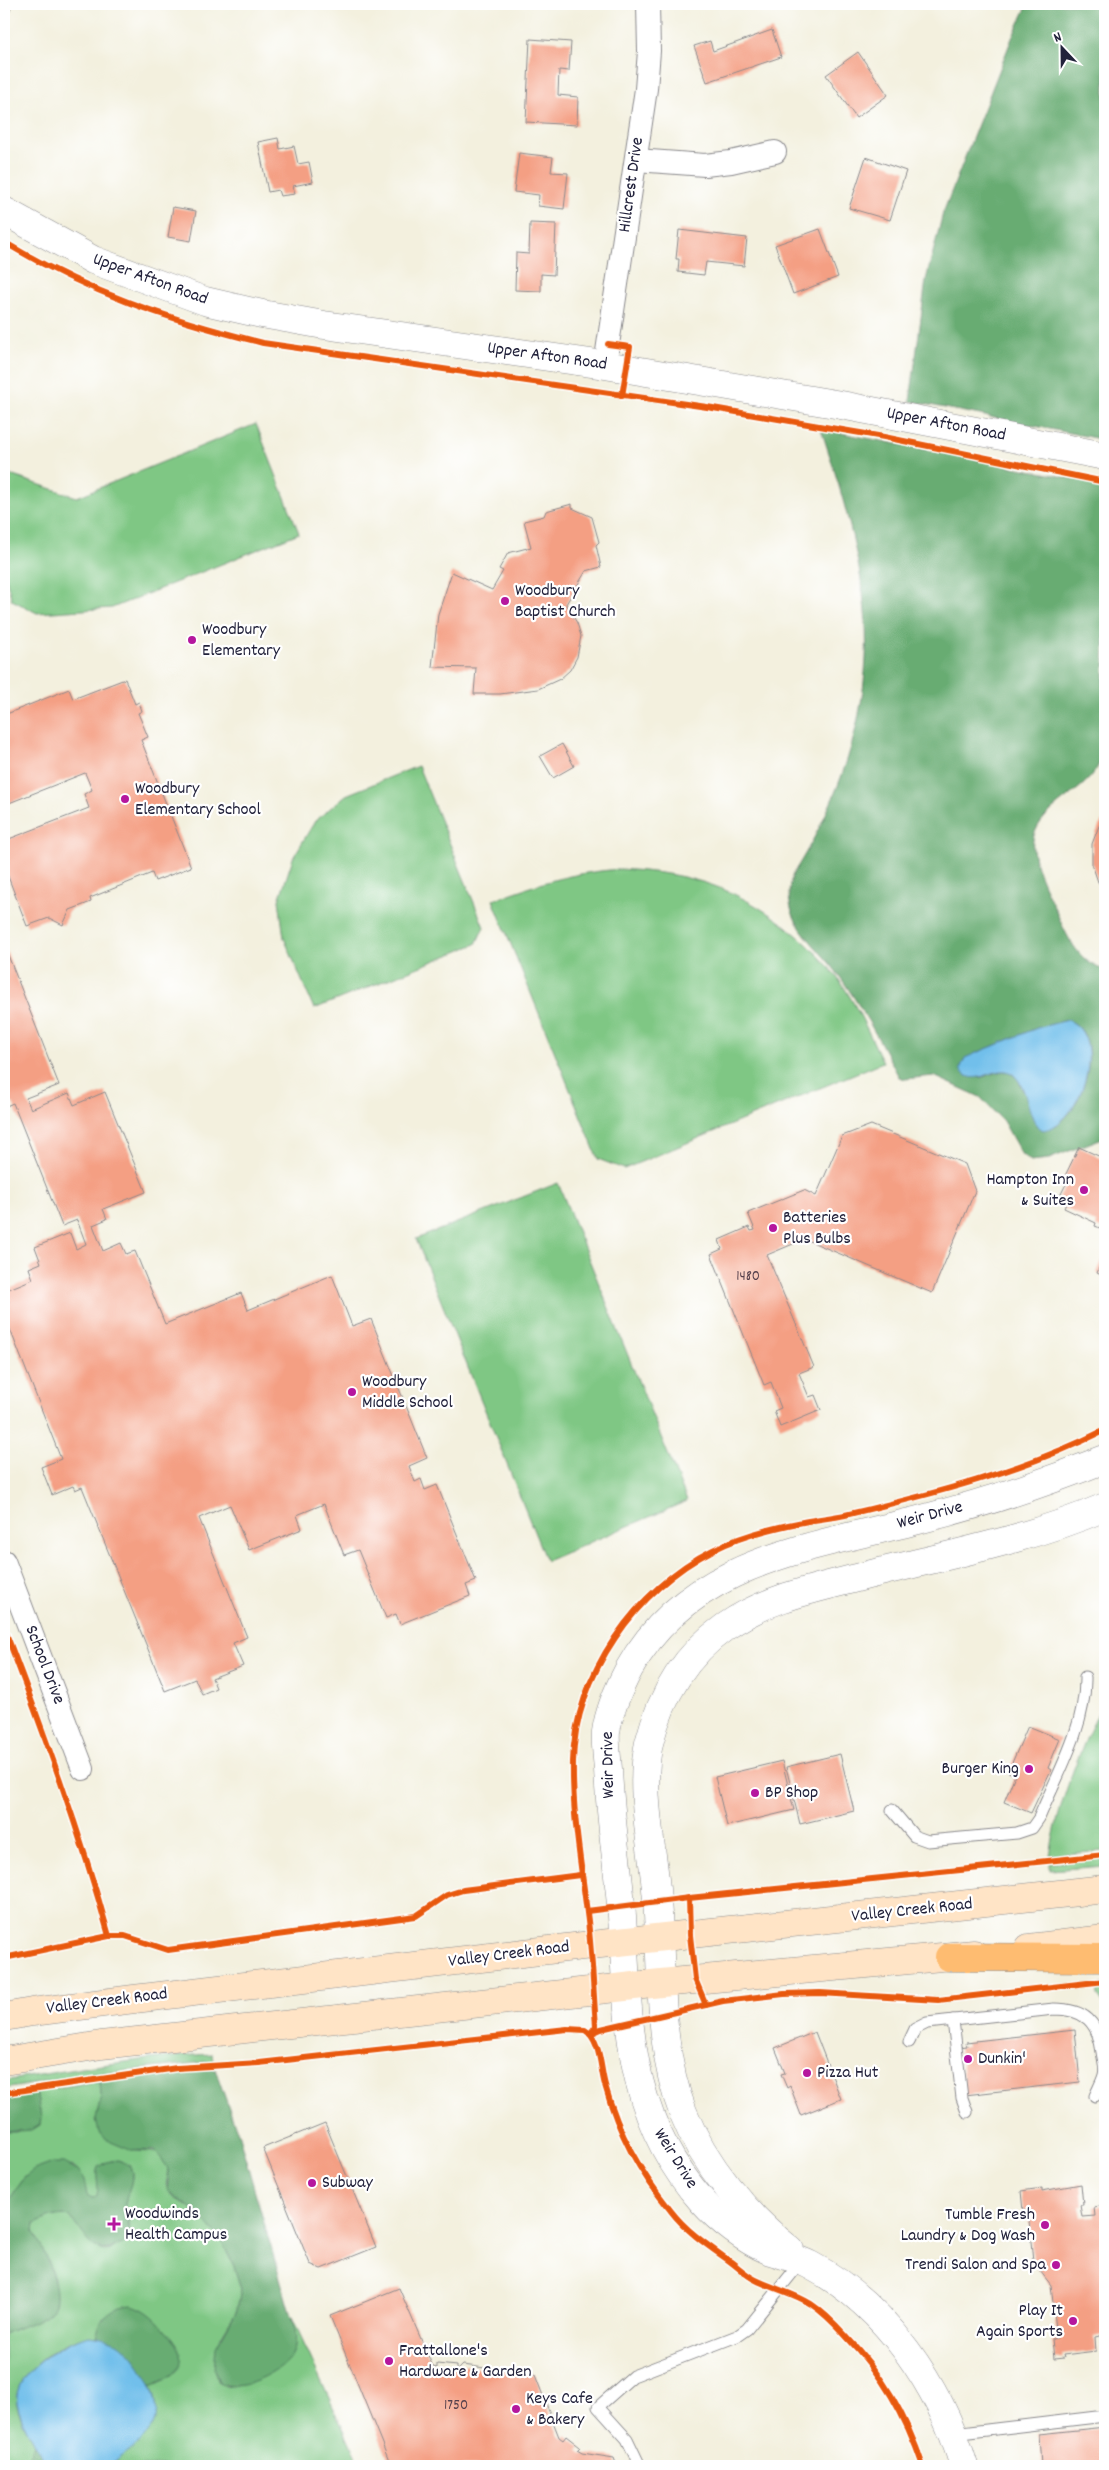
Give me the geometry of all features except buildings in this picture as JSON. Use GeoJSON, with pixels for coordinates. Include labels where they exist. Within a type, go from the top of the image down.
{"type":"FeatureCollection","features":[{"type":"Feature","properties":{"kind":"highway"},"geometry":{"type":"LineString","coordinates":[[949,1957],[1105,1958]]}},
{"type":"Feature","properties":{"kind":"main road","name":"Valley Creek Road"},"geometry":{"type":"LineString","coordinates":[[4,2017],[171,1994],[1105,1889]]}},
{"type":"Feature","properties":{"kind":"main road"},"geometry":{"type":"LineString","coordinates":[[4,2061],[100,2045],[661,1982],[949,1957],[1105,1940]]}},
{"type":"Feature","properties":{"kind":"street","name":"Hillcrest Drive"},"geometry":{"type":"LineString","coordinates":[[605,366],[636,160],[649,51],[648,4]]}},
{"type":"Feature","properties":{"kind":"street"},"geometry":{"type":"LineString","coordinates":[[636,160],[705,165],[731,162],[775,152]]}},
{"type":"Feature","properties":{"kind":"street","name":"Upper Afton Road"},"geometry":{"type":"LineString","coordinates":[[4,211],[93,260],[205,301],[324,325],[605,366],[841,405],[1105,456]]}},
{"type":"Feature","properties":{"kind":"street","name":"Weir Drive"},"geometry":{"type":"LineString","coordinates":[[964,2466],[953,2434],[924,2378],[897,2338],[828,2274],[803,2261],[766,2249],[725,2222],[703,2203],[672,2162],[653,2125],[638,2080],[631,2039],[624,1942],[610,1816],[606,1732],[618,1690],[638,1654],[669,1616],[702,1589],[733,1572],[812,1546],[1003,1497],[1105,1460]]}},
{"type":"Feature","properties":{"kind":"street","name":"Weir Drive"},"geometry":{"type":"LineString","coordinates":[[803,2261],[775,2238],[730,2188],[692,2132],[673,2080],[661,1982],[658,1903],[646,1786],[648,1746],[660,1706],[674,1678],[696,1650],[742,1616],[789,1596],[1044,1530],[1105,1507]]}},
{"type":"Feature","properties":{"kind":"street","name":"School Drive"},"geometry":{"type":"LineString","coordinates":[[4,1561],[83,1769]]}},
{"type":"Feature","properties":{"kind":"lane"},"geometry":{"type":"LineString","coordinates":[[892,1810],[914,1836],[928,1841],[1018,1833],[1032,1828],[1039,1818],[1079,1723],[1084,1705],[1085,1677]]}},
{"type":"Feature","properties":{"kind":"lane"},"geometry":{"type":"LineString","coordinates":[[909,2042],[911,2032],[918,2026],[1054,2008],[1067,2009],[1084,2015],[1096,2027],[1101,2040],[1105,2073],[1094,2096]]}},
{"type":"Feature","properties":{"kind":"lane"},"geometry":{"type":"LineString","coordinates":[[953,2020],[962,2098],[967,2112]]}},
{"type":"Feature","properties":{"kind":"lane"},"geometry":{"type":"LineString","coordinates":[[640,2466],[627,2439],[598,2406],[632,2376],[738,2336],[747,2329],[803,2261]]}},
{"type":"Feature","properties":{"kind":"lane"},"geometry":{"type":"LineString","coordinates":[[953,2434],[1105,2416]]}},
{"type":"Feature","properties":{"kind":"green space"},"geometry":{"type":"Polygon","coordinates":[[[1028,4],[1105,4],[1105,440],[910,401],[926,280],[943,213],[1012,38],[1028,4]]]}},
{"type":"Feature","properties":{"kind":"green space"},"geometry":{"type":"Polygon","coordinates":[[[256,424],[299,533],[112,608],[37,613],[12,600],[4,572],[4,473],[77,497],[256,424]]]}},
{"type":"Feature","properties":{"kind":"green space"},"geometry":{"type":"Polygon","coordinates":[[[821,429],[1105,485],[1104,747],[1097,769],[1084,783],[1054,808],[1038,827],[1033,838],[1033,850],[1044,884],[1071,942],[1076,950],[1089,962],[1105,970],[1105,1137],[1049,1159],[1031,1161],[1022,1155],[1003,1121],[980,1097],[934,1076],[905,1079],[899,1077],[855,999],[832,966],[801,929],[792,912],[789,893],[793,874],[808,849],[833,798],[852,743],[859,716],[866,658],[864,601],[860,572],[854,542],[821,429]],[[1068,1020],[1037,1028],[974,1054],[979,1078],[1002,1071],[1010,1072],[1018,1079],[1023,1091],[1055,1126],[1065,1118],[1074,1105],[1082,1090],[1087,1073],[1089,1057],[1087,1041],[1080,1029],[1068,1020]]]}},
{"type":"Feature","properties":{"kind":"green space"},"geometry":{"type":"Polygon","coordinates":[[[418,766],[484,927],[476,944],[314,1009],[284,938],[279,900],[293,858],[315,821],[346,795],[418,766]]]}},
{"type":"Feature","properties":{"kind":"green space"},"geometry":{"type":"Polygon","coordinates":[[[620,869],[695,880],[733,893],[768,913],[800,938],[837,977],[858,1012],[883,1062],[624,1169],[598,1159],[493,900],[555,880],[586,873],[620,869]]]}},
{"type":"Feature","properties":{"kind":"green space"},"geometry":{"type":"Polygon","coordinates":[[[558,1183],[687,1501],[546,1561],[416,1239],[558,1183]]]}},
{"type":"Feature","properties":{"kind":"green space"},"geometry":{"type":"Polygon","coordinates":[[[1105,1699],[1105,1851],[1050,1855],[1059,1814],[1072,1775],[1105,1699]]]}},
{"type":"Feature","properties":{"kind":"green space"},"geometry":{"type":"Polygon","coordinates":[[[1105,1858],[1105,1866],[1050,1870],[1050,1863],[1105,1858]]]}},
{"type":"Feature","properties":{"kind":"green space"},"geometry":{"type":"Polygon","coordinates":[[[1105,1985],[1105,2006],[1098,1996],[1097,1986],[1105,1985]]]}},
{"type":"Feature","properties":{"kind":"green space"},"geometry":{"type":"Polygon","coordinates":[[[213,2054],[214,2061],[88,2075],[4,2089],[4,2081],[56,2072],[134,2061],[213,2054]]]}},
{"type":"Feature","properties":{"kind":"green space"},"geometry":{"type":"Polygon","coordinates":[[[215,2069],[239,2136],[296,2335],[293,2353],[281,2368],[260,2380],[237,2386],[219,2382],[214,2370],[216,2347],[237,2310],[241,2289],[234,2266],[220,2238],[197,2213],[167,2190],[169,2170],[154,2151],[130,2150],[111,2142],[99,2133],[96,2120],[101,2095],[100,2081],[215,2069]]]}},
{"type":"Feature","properties":{"kind":"green space"},"geometry":{"type":"Polygon","coordinates":[[[100,2081],[101,2095],[96,2120],[126,2147],[135,2151],[157,2153],[162,2156],[169,2170],[166,2185],[171,2194],[197,2213],[220,2238],[234,2266],[241,2289],[237,2310],[220,2338],[216,2376],[225,2386],[233,2387],[272,2372],[282,2366],[289,2358],[294,2347],[295,2334],[292,2317],[360,2466],[111,2466],[152,2427],[156,2416],[156,2406],[151,2386],[165,2380],[103,2318],[96,2336],[74,2340],[61,2346],[37,2363],[28,2373],[17,2394],[17,2407],[35,2444],[24,2466],[4,2466],[4,2334],[51,2311],[54,2278],[34,2231],[35,2224],[50,2217],[64,2215],[72,2220],[94,2245],[101,2250],[110,2250],[119,2244],[130,2229],[125,2206],[132,2175],[131,2169],[121,2161],[114,2160],[105,2164],[97,2170],[99,2191],[97,2197],[92,2199],[86,2193],[81,2175],[73,2166],[25,2177],[4,2207],[4,2132],[16,2132],[41,2117],[36,2091],[100,2081]]]}},
{"type":"Feature","properties":{"kind":"green space"},"geometry":{"type":"Polygon","coordinates":[[[36,2091],[41,2117],[40,2125],[32,2130],[4,2132],[4,2097],[36,2091]]]}},
{"type":"Feature","properties":{"kind":"green space"},"geometry":{"type":"Polygon","coordinates":[[[118,2160],[129,2165],[132,2175],[125,2204],[129,2236],[119,2246],[105,2250],[91,2244],[76,2225],[64,2215],[50,2217],[35,2224],[34,2231],[55,2284],[55,2305],[45,2316],[4,2334],[4,2207],[25,2177],[34,2170],[53,2163],[64,2163],[80,2171],[87,2195],[92,2198],[96,2197],[98,2190],[98,2167],[106,2162],[118,2160]]]}},
{"type":"Feature","properties":{"kind":"green space"},"geometry":{"type":"Polygon","coordinates":[[[132,2305],[146,2311],[156,2320],[172,2337],[181,2354],[178,2368],[163,2380],[151,2386],[129,2355],[115,2344],[96,2336],[101,2323],[108,2314],[118,2308],[132,2305]]]}},
{"type":"Feature","properties":{"kind":"green space"},"geometry":{"type":"Polygon","coordinates":[[[35,2444],[46,2466],[24,2466],[35,2444]]]}},
{"type":"Feature","properties":{"kind":"water"},"geometry":{"type":"Polygon","coordinates":[[[1068,1020],[1080,1029],[1087,1044],[1088,1061],[1085,1080],[1078,1097],[1069,1113],[1057,1125],[1043,1130],[1037,1126],[1022,1086],[1014,1075],[1008,1071],[972,1078],[960,1069],[965,1058],[1037,1028],[1068,1020]]]}},
{"type":"Feature","properties":{"kind":"water"},"geometry":{"type":"Polygon","coordinates":[[[88,2335],[115,2341],[133,2357],[147,2377],[152,2389],[155,2400],[155,2420],[148,2433],[110,2466],[46,2466],[22,2419],[17,2403],[18,2392],[22,2380],[41,2360],[66,2345],[88,2335]]]}},
{"type":"Feature","properties":{"kind":"cycle path"},"geometry":{"type":"LineString","coordinates":[[4,242],[67,276],[129,303],[194,324],[263,343],[707,407],[884,437],[1105,482]]}},
{"type":"Feature","properties":{"kind":"cycle path"},"geometry":{"type":"LineString","coordinates":[[608,344],[630,347],[622,396]]}},
{"type":"Feature","properties":{"kind":"cycle path"},"geometry":{"type":"LineString","coordinates":[[590,2034],[596,2026],[590,1941],[574,1800],[573,1762],[576,1730],[585,1698],[598,1667],[615,1638],[636,1611],[659,1587],[685,1566],[713,1550],[734,1541],[768,1530],[845,1515],[945,1490],[1043,1458],[1105,1430]]}},
{"type":"Feature","properties":{"kind":"cycle path"},"geometry":{"type":"LineString","coordinates":[[4,1628],[60,1781],[86,1858],[109,1936]]}},
{"type":"Feature","properties":{"kind":"cycle path"},"geometry":{"type":"LineString","coordinates":[[587,1911],[689,1898],[1105,1855]]}},
{"type":"Feature","properties":{"kind":"cycle path"},"geometry":{"type":"LineString","coordinates":[[4,1958],[109,1936],[125,1936],[168,1950],[416,1916],[447,1895],[463,1890],[580,1875]]}},
{"type":"Feature","properties":{"kind":"cycle path"},"geometry":{"type":"LineString","coordinates":[[689,1898],[690,1935],[695,1979],[706,2005]]}},
{"type":"Feature","properties":{"kind":"cycle path"},"geometry":{"type":"LineString","coordinates":[[590,2034],[601,2029],[723,2001],[784,1994],[820,1993],[938,2000],[1105,1981]]}},
{"type":"Feature","properties":{"kind":"cycle path"},"geometry":{"type":"LineString","coordinates":[[4,2093],[177,2068],[259,2063],[567,2029],[585,2030],[594,2040],[597,2047],[605,2085],[631,2152],[649,2181],[677,2219],[707,2245],[749,2276],[811,2304],[837,2327],[859,2350],[882,2380],[909,2429],[923,2466]]}},
{"type":"Feature","properties":{"kind":"place","name":"Woodbury Baptist Church"},"geometry":{"type":"Point","coordinates":[505,601]}},
{"type":"Feature","properties":{"kind":"place","name":"Woodbury Elementary"},"geometry":{"type":"Point","coordinates":[192,640]}},
{"type":"Feature","properties":{"kind":"place","name":"Woodbury Elementary School"},"geometry":{"type":"Point","coordinates":[125,799]}},
{"type":"Feature","properties":{"kind":"place","name":"Hampton Inn & Suites"},"geometry":{"type":"Point","coordinates":[1084,1190]}},
{"type":"Feature","properties":{"kind":"place","name":"Batteries Plus Bulbs"},"geometry":{"type":"Point","coordinates":[773,1228]}},
{"type":"Feature","properties":{"kind":"place","name":"Woodbury Middle School"},"geometry":{"type":"Point","coordinates":[352,1392]}},
{"type":"Feature","properties":{"kind":"place","name":"Burger King"},"geometry":{"type":"Point","coordinates":[1029,1769]}},
{"type":"Feature","properties":{"kind":"place","name":"BP Shop"},"geometry":{"type":"Point","coordinates":[755,1793]}},
{"type":"Feature","properties":{"kind":"place","name":"Dunkin'"},"geometry":{"type":"Point","coordinates":[968,2059]}},
{"type":"Feature","properties":{"kind":"place","name":"Pizza Hut"},"geometry":{"type":"Point","coordinates":[807,2073]}},
{"type":"Feature","properties":{"kind":"place","name":"Subway"},"geometry":{"type":"Point","coordinates":[312,2183]}},
{"type":"Feature","properties":{"kind":"place","name":"Woodwinds Health Campus"},"geometry":{"type":"Point","coordinates":[114,2224]}},
{"type":"Feature","properties":{"kind":"place","name":"Tumble Fresh Laundry & Dog Wash"},"geometry":{"type":"Point","coordinates":[1045,2225]}},
{"type":"Feature","properties":{"kind":"place","name":"Trendi Salon and Spa"},"geometry":{"type":"Point","coordinates":[1056,2265]}},
{"type":"Feature","properties":{"kind":"place","name":"Play It Again Sports"},"geometry":{"type":"Point","coordinates":[1073,2321]}},
{"type":"Feature","properties":{"kind":"place","name":"Frattallone's Hardware & Garden"},"geometry":{"type":"Point","coordinates":[389,2361]}},
{"type":"Feature","properties":{"kind":"place","name":"Keys Cafe & Bakery"},"geometry":{"type":"Point","coordinates":[516,2409]}}]}
